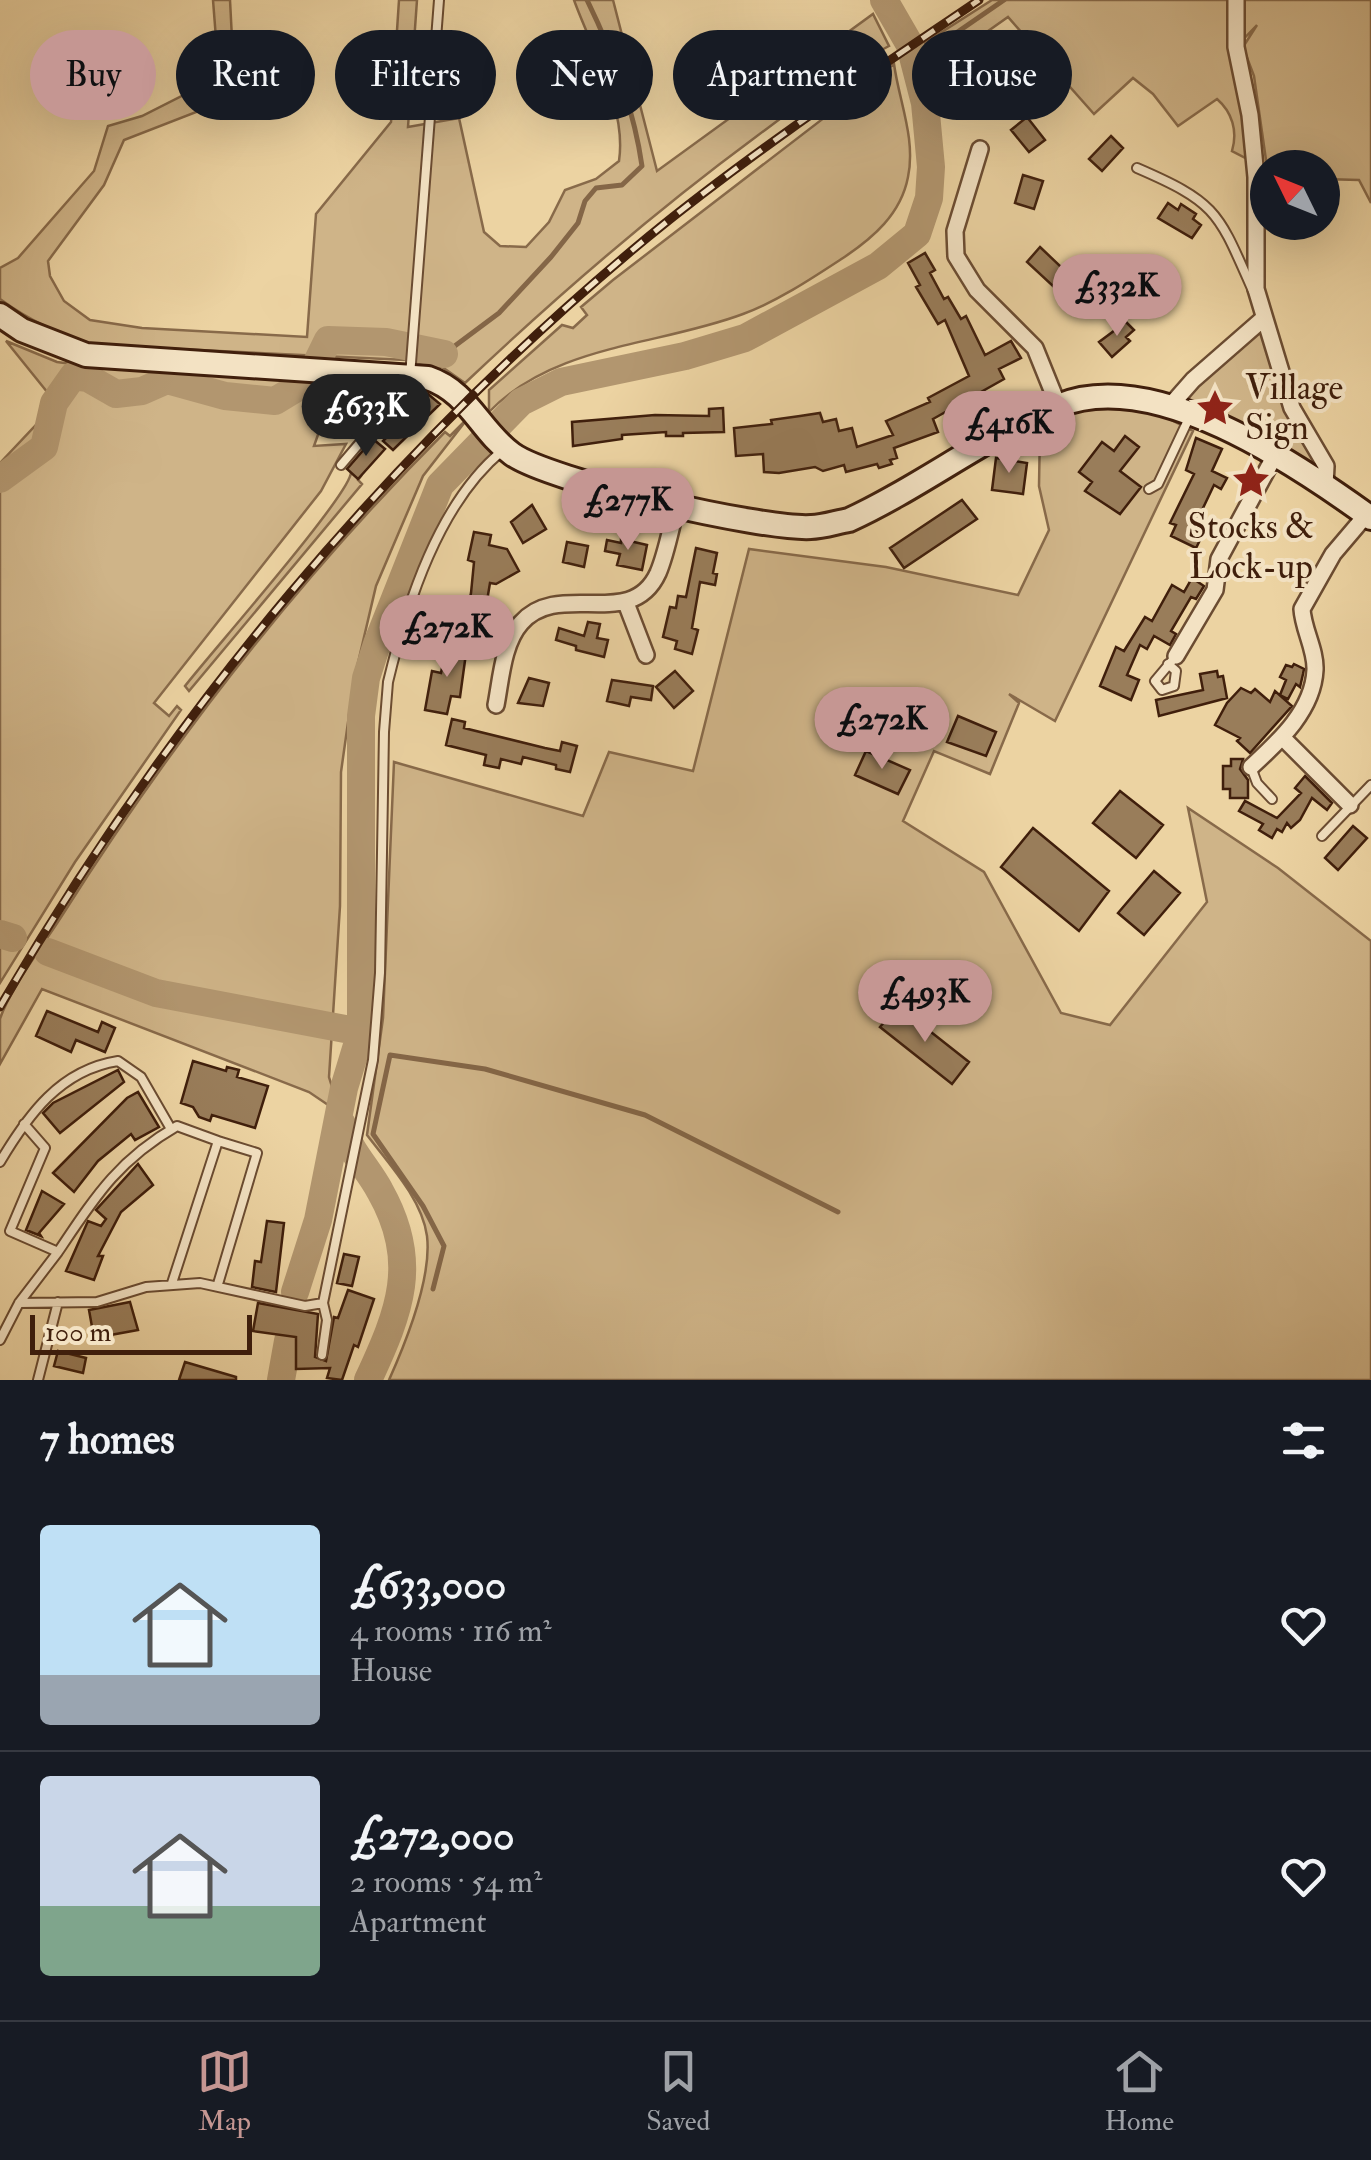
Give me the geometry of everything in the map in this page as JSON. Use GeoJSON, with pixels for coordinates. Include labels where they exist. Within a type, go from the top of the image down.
{"type":"FeatureCollection","features":[{"type":"Feature","properties":{"kind":"main road"},"geometry":{"type":"LineString","coordinates":[[0,314],[22,330],[86,355],[321,369],[412,366],[444,384],[477,414],[502,445],[543,468],[766,524],[812,528],[849,520],[1058,405],[1108,394],[1181,409],[1274,457],[1370,514]]}},
{"type":"Feature","properties":{"kind":"street"},"geometry":{"type":"LineString","coordinates":[[1236,0],[1236,47],[1248,100],[1256,177],[1256,289],[1292,408],[1326,466],[1325,486]]}},
{"type":"Feature","properties":{"kind":"street"},"geometry":{"type":"LineString","coordinates":[[980,149],[956,231],[956,256],[977,290],[1035,348],[1058,405]]}},
{"type":"Feature","properties":{"kind":"street"},"geometry":{"type":"LineString","coordinates":[[1181,409],[1192,380],[1264,318]]}},
{"type":"Feature","properties":{"kind":"street"},"geometry":{"type":"LineString","coordinates":[[1172,661],[1215,590],[1219,558],[1274,457]]}},
{"type":"Feature","properties":{"kind":"street"},"geometry":{"type":"LineString","coordinates":[[496,704],[508,646],[519,624],[536,610],[564,602],[626,604],[657,574],[676,504]]}},
{"type":"Feature","properties":{"kind":"street"},"geometry":{"type":"LineString","coordinates":[[1251,767],[1282,738],[1302,711],[1315,670],[1302,609],[1333,554],[1370,514]]}},
{"type":"Feature","properties":{"kind":"street"},"geometry":{"type":"LineString","coordinates":[[626,604],[646,655]]}},
{"type":"Feature","properties":{"kind":"street"},"geometry":{"type":"LineString","coordinates":[[1282,738],[1350,805]]}},
{"type":"Feature","properties":{"kind":"lane"},"geometry":{"type":"LineString","coordinates":[[341,465],[406,390],[412,366],[439,0]]}},
{"type":"Feature","properties":{"kind":"lane"},"geometry":{"type":"LineString","coordinates":[[1137,168],[1197,196],[1212,208],[1264,318]]}},
{"type":"Feature","properties":{"kind":"lane"},"geometry":{"type":"LineString","coordinates":[[1149,489],[1158,484],[1181,409]]}},
{"type":"Feature","properties":{"kind":"lane"},"geometry":{"type":"LineString","coordinates":[[322,1355],[327,1320],[323,1303],[360,1138],[378,1016],[388,682],[397,642],[450,510],[464,486],[502,445]]}},
{"type":"Feature","properties":{"kind":"lane"},"geometry":{"type":"LineString","coordinates":[[1251,767],[1257,784],[1272,799]]}},
{"type":"Feature","properties":{"kind":"lane"},"geometry":{"type":"LineString","coordinates":[[1322,836],[1371,784]]}},
{"type":"Feature","properties":{"kind":"lane"},"geometry":{"type":"LineString","coordinates":[[0,1162],[36,1105],[60,1086],[100,1064],[118,1061],[141,1076],[171,1129]]}},
{"type":"Feature","properties":{"kind":"lane"},"geometry":{"type":"LineString","coordinates":[[24,1124],[45,1148],[10,1231],[58,1252]]}},
{"type":"Feature","properties":{"kind":"lane"},"geometry":{"type":"LineString","coordinates":[[0,1340],[19,1303],[58,1252],[85,1207],[142,1146],[177,1126],[256,1153],[218,1284]]}},
{"type":"Feature","properties":{"kind":"lane"},"geometry":{"type":"LineString","coordinates":[[172,1284],[218,1141]]}},
{"type":"Feature","properties":{"kind":"lane"},"geometry":{"type":"LineString","coordinates":[[19,1303],[98,1302],[172,1284],[218,1284],[305,1306],[323,1303]]}},
{"type":"Feature","properties":{"kind":"lane"},"geometry":{"type":"LineString","coordinates":[[39,1379],[58,1302]]}},
{"type":"Feature","properties":{"kind":"shaded area"},"geometry":{"type":"Polygon","coordinates":[[[213,0],[230,0],[232,30],[215,30],[213,0]]]}},
{"type":"Feature","properties":{"kind":"shaded area"},"geometry":{"type":"Polygon","coordinates":[[[399,0],[417,0],[415,30],[397,30],[399,0]]]}},
{"type":"Feature","properties":{"kind":"shaded area"},"geometry":{"type":"Polygon","coordinates":[[[574,0],[613,0],[621,30],[586,30],[574,0]]]}},
{"type":"Feature","properties":{"kind":"shaded area"},"geometry":{"type":"Polygon","coordinates":[[[992,0],[1371,0],[1371,203],[1359,180],[1340,179],[1340,150],[1265,150],[1254,76],[1243,47],[1257,25],[1236,47],[1254,150],[1250,150],[1250,160],[1232,151],[1232,122],[1217,99],[1178,126],[1153,94],[1133,78],[1094,114],[1072,89],[1072,30],[1020,30],[1008,17],[990,30],[945,30],[992,0]]]}},
{"type":"Feature","properties":{"kind":"shaded area"},"geometry":{"type":"Polygon","coordinates":[[[873,14],[881,30],[851,30],[873,14]]]}},
{"type":"Feature","properties":{"kind":"shaded area"},"geometry":{"type":"Polygon","coordinates":[[[892,66],[908,134],[908,177],[892,214],[865,242],[807,282],[756,309],[576,360],[545,372],[489,412],[489,390],[562,325],[573,328],[587,315],[581,307],[821,120],[892,120],[892,66]]]}},
{"type":"Feature","properties":{"kind":"shaded area"},"geometry":{"type":"Polygon","coordinates":[[[176,99],[176,120],[124,140],[104,185],[48,261],[50,276],[64,301],[90,320],[142,328],[307,337],[316,214],[391,120],[408,120],[408,127],[459,120],[484,232],[500,246],[526,247],[549,222],[565,190],[596,179],[619,161],[618,120],[644,120],[657,171],[727,120],[779,120],[644,224],[465,383],[442,367],[406,360],[95,345],[45,326],[0,299],[0,268],[18,258],[94,171],[108,126],[128,120],[156,120],[156,109],[176,99]]]}},
{"type":"Feature","properties":{"kind":"shaded area"},"geometry":{"type":"Polygon","coordinates":[[[1260,331],[1290,422],[1315,464],[1206,406],[1184,399],[1187,390],[1260,331]]]}},
{"type":"Feature","properties":{"kind":"shaded area"},"geometry":{"type":"Polygon","coordinates":[[[6,341],[57,362],[103,368],[340,373],[314,446],[346,444],[321,491],[154,703],[169,716],[177,706],[181,710],[75,862],[0,983],[0,463],[48,412],[52,398],[6,341]]]}},
{"type":"Feature","properties":{"kind":"shaded area"},"geometry":{"type":"Polygon","coordinates":[[[1115,403],[1157,413],[1193,431],[1055,721],[1009,694],[1019,703],[990,774],[934,751],[903,821],[984,872],[1061,1013],[1110,1025],[1207,902],[1188,808],[1278,868],[1371,941],[1371,1380],[389,1380],[416,1310],[428,1253],[419,1209],[367,1135],[383,1018],[394,762],[583,816],[609,752],[693,771],[749,549],[886,567],[1018,595],[1049,530],[1039,486],[1040,428],[1065,413],[1115,403]]]}},
{"type":"Feature","properties":{"kind":"shaded area"},"geometry":{"type":"Polygon","coordinates":[[[468,418],[423,476],[376,586],[354,680],[341,772],[340,906],[329,1077],[340,1113],[309,1092],[42,989],[0,1064],[0,1019],[11,994],[148,786],[241,662],[340,544],[445,432],[450,436],[468,418]]]}},
{"type":"Feature","properties":{"kind":"shaded area"},"geometry":{"type":"Polygon","coordinates":[[[351,472],[361,476],[358,480],[362,484],[189,691],[185,686],[305,541],[351,472]]]}},
{"type":"Feature","properties":{"kind":"building"},"geometry":{"type":"Polygon","coordinates":[[[1029,120],[1045,140],[1029,152],[1011,130],[1029,120]]]}},
{"type":"Feature","properties":{"kind":"building"},"geometry":{"type":"Polygon","coordinates":[[[1111,136],[1123,148],[1102,171],[1089,159],[1111,136]]]}},
{"type":"Feature","properties":{"kind":"building"},"geometry":{"type":"Polygon","coordinates":[[[1023,175],[1043,181],[1034,209],[1015,203],[1023,175]]]}},
{"type":"Feature","properties":{"kind":"building"},"geometry":{"type":"Polygon","coordinates":[[[1168,203],[1178,210],[1181,204],[1196,214],[1193,219],[1201,225],[1192,238],[1158,218],[1168,203]]]}},
{"type":"Feature","properties":{"kind":"building"},"geometry":{"type":"Polygon","coordinates":[[[1040,247],[1080,285],[1067,299],[1027,262],[1040,247]]]}},
{"type":"Feature","properties":{"kind":"building"},"geometry":{"type":"Polygon","coordinates":[[[925,253],[935,270],[930,273],[944,299],[948,297],[961,319],[966,316],[985,355],[1011,341],[1021,358],[999,369],[1004,379],[933,419],[938,432],[894,448],[897,458],[879,468],[877,464],[846,472],[844,465],[823,471],[815,467],[764,472],[763,454],[736,456],[734,428],[820,413],[823,422],[836,419],[839,431],[852,428],[857,447],[893,435],[886,421],[930,402],[928,398],[969,376],[945,320],[938,324],[916,287],[920,285],[908,263],[925,253]]]}},
{"type":"Feature","properties":{"kind":"building"},"geometry":{"type":"Polygon","coordinates":[[[1126,322],[1134,330],[1126,337],[1130,341],[1112,357],[1099,342],[1126,322]]]}},
{"type":"Feature","properties":{"kind":"building"},"geometry":{"type":"Polygon","coordinates":[[[343,387],[375,389],[372,408],[340,402],[343,387]]]}},
{"type":"Feature","properties":{"kind":"building"},"geometry":{"type":"Polygon","coordinates":[[[428,394],[440,404],[393,450],[383,441],[391,433],[395,416],[415,408],[428,394]]]}},
{"type":"Feature","properties":{"kind":"building"},"geometry":{"type":"Polygon","coordinates":[[[723,408],[724,432],[622,435],[622,439],[573,446],[572,422],[655,415],[709,416],[709,409],[723,408]]]}},
{"type":"Feature","properties":{"kind":"building"},"geometry":{"type":"Polygon","coordinates":[[[1125,436],[1139,447],[1120,471],[1141,487],[1120,514],[1085,491],[1092,482],[1079,472],[1102,442],[1114,451],[1125,436]]]}},
{"type":"Feature","properties":{"kind":"building"},"geometry":{"type":"Polygon","coordinates":[[[1196,438],[1222,449],[1212,471],[1227,478],[1221,489],[1214,485],[1193,529],[1203,534],[1196,548],[1171,536],[1176,525],[1170,523],[1194,474],[1186,470],[1196,438]]]}},
{"type":"Feature","properties":{"kind":"building"},"geometry":{"type":"Polygon","coordinates":[[[373,439],[385,449],[358,479],[347,469],[373,439]]]}},
{"type":"Feature","properties":{"kind":"building"},"geometry":{"type":"Polygon","coordinates":[[[996,458],[1027,463],[1023,494],[992,490],[996,458]]]}},
{"type":"Feature","properties":{"kind":"building"},"geometry":{"type":"Polygon","coordinates":[[[962,500],[977,519],[904,568],[890,548],[962,500]]]}},
{"type":"Feature","properties":{"kind":"building"},"geometry":{"type":"Polygon","coordinates":[[[532,505],[546,529],[523,543],[511,522],[532,505]]]}},
{"type":"Feature","properties":{"kind":"building"},"geometry":{"type":"Polygon","coordinates":[[[474,532],[491,535],[489,545],[507,549],[519,571],[496,584],[490,583],[486,607],[492,609],[484,644],[461,639],[471,593],[474,562],[468,560],[474,532]]]}},
{"type":"Feature","properties":{"kind":"building"},"geometry":{"type":"Polygon","coordinates":[[[621,539],[647,545],[642,570],[617,565],[620,554],[605,551],[607,540],[621,543],[621,539]]]}},
{"type":"Feature","properties":{"kind":"building"},"geometry":{"type":"Polygon","coordinates":[[[567,542],[588,546],[584,567],[563,562],[567,542]]]}},
{"type":"Feature","properties":{"kind":"building"},"geometry":{"type":"Polygon","coordinates":[[[696,548],[717,553],[713,573],[717,574],[715,585],[700,582],[692,628],[698,630],[692,654],[675,649],[677,641],[663,637],[670,607],[676,608],[678,596],[686,597],[696,548]]]}},
{"type":"Feature","properties":{"kind":"building"},"geometry":{"type":"Polygon","coordinates":[[[1192,578],[1204,586],[1196,599],[1191,597],[1171,631],[1176,634],[1170,645],[1154,636],[1147,649],[1140,645],[1127,675],[1139,680],[1131,700],[1100,686],[1116,647],[1124,651],[1145,617],[1152,621],[1172,585],[1184,592],[1192,578]]]}},
{"type":"Feature","properties":{"kind":"building"},"geometry":{"type":"Polygon","coordinates":[[[588,622],[600,624],[597,638],[608,640],[604,657],[556,640],[559,628],[584,636],[588,622]]]}},
{"type":"Feature","properties":{"kind":"building"},"geometry":{"type":"Polygon","coordinates":[[[447,643],[467,646],[460,697],[451,696],[447,714],[425,710],[432,671],[441,673],[447,643]]]}},
{"type":"Feature","properties":{"kind":"building"},"geometry":{"type":"Polygon","coordinates":[[[1286,665],[1304,669],[1300,687],[1296,684],[1288,699],[1280,695],[1286,680],[1280,677],[1286,665]]]}},
{"type":"Feature","properties":{"kind":"building"},"geometry":{"type":"Polygon","coordinates":[[[675,671],[693,691],[674,708],[656,687],[675,671]]]}},
{"type":"Feature","properties":{"kind":"building"},"geometry":{"type":"Polygon","coordinates":[[[1217,671],[1218,677],[1223,676],[1227,698],[1159,716],[1156,700],[1203,690],[1200,674],[1217,671]]]}},
{"type":"Feature","properties":{"kind":"building"},"geometry":{"type":"Polygon","coordinates":[[[529,678],[549,683],[543,706],[518,703],[529,678]]]}},
{"type":"Feature","properties":{"kind":"building"},"geometry":{"type":"Polygon","coordinates":[[[612,680],[653,686],[651,700],[631,697],[629,706],[607,701],[612,680]]]}},
{"type":"Feature","properties":{"kind":"building"},"geometry":{"type":"Polygon","coordinates":[[[1241,688],[1251,693],[1255,689],[1270,702],[1275,691],[1292,706],[1250,753],[1237,741],[1240,738],[1215,725],[1241,688]]]}},
{"type":"Feature","properties":{"kind":"building"},"geometry":{"type":"Polygon","coordinates":[[[958,716],[996,732],[986,756],[947,742],[958,716]]]}},
{"type":"Feature","properties":{"kind":"building"},"geometry":{"type":"Polygon","coordinates":[[[452,719],[465,722],[464,728],[545,748],[560,751],[562,742],[577,746],[570,772],[523,757],[521,764],[501,759],[499,768],[484,765],[486,755],[446,745],[452,719]]]}},
{"type":"Feature","properties":{"kind":"building"},"geometry":{"type":"Polygon","coordinates":[[[866,751],[910,770],[898,794],[855,775],[866,751]]]}},
{"type":"Feature","properties":{"kind":"building"},"geometry":{"type":"Polygon","coordinates":[[[1231,759],[1243,759],[1240,769],[1248,780],[1248,798],[1230,798],[1230,789],[1223,789],[1223,766],[1231,766],[1231,759]]]}},
{"type":"Feature","properties":{"kind":"building"},"geometry":{"type":"Polygon","coordinates":[[[1305,776],[1332,803],[1327,810],[1312,798],[1300,820],[1291,828],[1287,823],[1282,832],[1277,829],[1272,838],[1259,830],[1263,824],[1239,811],[1245,801],[1277,818],[1301,793],[1295,788],[1305,776]]]}},
{"type":"Feature","properties":{"kind":"building"},"geometry":{"type":"Polygon","coordinates":[[[1120,791],[1163,825],[1136,858],[1093,823],[1120,791]]]}},
{"type":"Feature","properties":{"kind":"building"},"geometry":{"type":"Polygon","coordinates":[[[1353,826],[1367,838],[1338,870],[1325,858],[1353,826]]]}},
{"type":"Feature","properties":{"kind":"building"},"geometry":{"type":"Polygon","coordinates":[[[1033,828],[1109,891],[1079,931],[1001,867],[1033,828]]]}},
{"type":"Feature","properties":{"kind":"building"},"geometry":{"type":"Polygon","coordinates":[[[1154,871],[1180,893],[1144,935],[1118,913],[1154,871]]]}},
{"type":"Feature","properties":{"kind":"building"},"geometry":{"type":"Polygon","coordinates":[[[898,1006],[969,1062],[952,1084],[880,1027],[898,1006]]]}},
{"type":"Feature","properties":{"kind":"building"},"geometry":{"type":"Polygon","coordinates":[[[47,1011],[98,1032],[102,1022],[115,1028],[105,1052],[76,1040],[71,1052],[36,1036],[47,1011]]]}},
{"type":"Feature","properties":{"kind":"building"},"geometry":{"type":"Polygon","coordinates":[[[193,1061],[226,1071],[227,1067],[239,1070],[237,1077],[268,1086],[255,1128],[212,1115],[210,1121],[181,1103],[193,1061]]]}},
{"type":"Feature","properties":{"kind":"building"},"geometry":{"type":"Polygon","coordinates":[[[118,1070],[124,1082],[60,1133],[43,1113],[53,1103],[118,1070]]]}},
{"type":"Feature","properties":{"kind":"building"},"geometry":{"type":"Polygon","coordinates":[[[138,1092],[159,1127],[135,1140],[131,1134],[98,1161],[74,1192],[53,1173],[127,1098],[138,1092]]]}},
{"type":"Feature","properties":{"kind":"building"},"geometry":{"type":"Polygon","coordinates":[[[138,1164],[153,1185],[121,1212],[98,1256],[103,1256],[94,1280],[66,1271],[88,1221],[101,1226],[106,1219],[96,1210],[138,1164]]]}},
{"type":"Feature","properties":{"kind":"building"},"geometry":{"type":"Polygon","coordinates":[[[42,1191],[64,1204],[39,1233],[41,1236],[26,1230],[42,1191]]]}},
{"type":"Feature","properties":{"kind":"building"},"geometry":{"type":"Polygon","coordinates":[[[267,1221],[284,1223],[276,1292],[252,1287],[255,1261],[261,1262],[267,1221]]]}},
{"type":"Feature","properties":{"kind":"building"},"geometry":{"type":"Polygon","coordinates":[[[344,1254],[359,1257],[352,1286],[337,1283],[344,1254]]]}},
{"type":"Feature","properties":{"kind":"building"},"geometry":{"type":"Polygon","coordinates":[[[348,1290],[374,1299],[342,1380],[327,1378],[330,1368],[296,1369],[296,1337],[253,1331],[258,1303],[318,1314],[315,1357],[326,1361],[334,1317],[338,1318],[348,1290]]]}},
{"type":"Feature","properties":{"kind":"building"},"geometry":{"type":"Polygon","coordinates":[[[130,1302],[138,1330],[94,1338],[89,1310],[130,1302]]]}},
{"type":"Feature","properties":{"kind":"building"},"geometry":{"type":"Polygon","coordinates":[[[58,1351],[86,1358],[83,1373],[54,1366],[58,1351]]]}},
{"type":"Feature","properties":{"kind":"building"},"geometry":{"type":"Polygon","coordinates":[[[185,1362],[236,1377],[236,1380],[179,1380],[185,1362]]]}},
{"type":"Feature","properties":{"kind":"waterway"},"geometry":{"type":"LineString","coordinates":[[444,354],[499,313],[551,257],[578,223],[585,201],[596,188],[622,185],[642,166],[621,81],[587,0]]}},
{"type":"Feature","properties":{"kind":"waterway"},"geometry":{"type":"LineString","coordinates":[[295,1292],[318,1220],[344,1088],[361,1032],[361,716],[366,678],[440,485],[521,402],[561,382],[685,356],[745,338],[878,266],[917,234],[929,198],[931,167],[925,103],[910,45],[884,0]]}},
{"type":"Feature","properties":{"kind":"waterway"},"geometry":{"type":"LineString","coordinates":[[960,30],[1004,0]]}},
{"type":"Feature","properties":{"kind":"waterway"},"geometry":{"type":"LineString","coordinates":[[0,479],[44,447],[54,403],[73,376],[88,378],[116,394],[142,391],[167,380],[225,396],[275,401],[308,381],[328,340],[386,342],[444,354]]}},
{"type":"Feature","properties":{"kind":"waterway"},"geometry":{"type":"LineString","coordinates":[[0,934],[13,938]]}},
{"type":"Feature","properties":{"kind":"waterway"},"geometry":{"type":"LineString","coordinates":[[48,952],[156,993],[361,1032]]}},
{"type":"Feature","properties":{"kind":"waterway"},"geometry":{"type":"LineString","coordinates":[[433,1289],[444,1246],[423,1206],[373,1134],[390,1055],[485,1069],[645,1115],[838,1212]]}},
{"type":"Feature","properties":{"kind":"waterway"},"geometry":{"type":"LineString","coordinates":[[342,1124],[392,1217],[400,1241],[401,1286],[396,1309],[368,1380]]}},
{"type":"Feature","properties":{"kind":"waterway"},"geometry":{"type":"LineString","coordinates":[[281,1380],[288,1341]]}},
{"type":"Feature","properties":{"kind":"railway"},"geometry":{"type":"LineString","coordinates":[[0,1007],[136,794],[211,692],[373,498],[461,407],[552,320],[688,205],[979,0]]}},
{"type":"Feature","properties":{"kind":"place","name":"Village Sign"},"geometry":{"type":"Point","coordinates":[1215,408]}},
{"type":"Feature","properties":{"kind":"place","name":"Stocks & Lock-up"},"geometry":{"type":"Point","coordinates":[1251,480]}}]}
